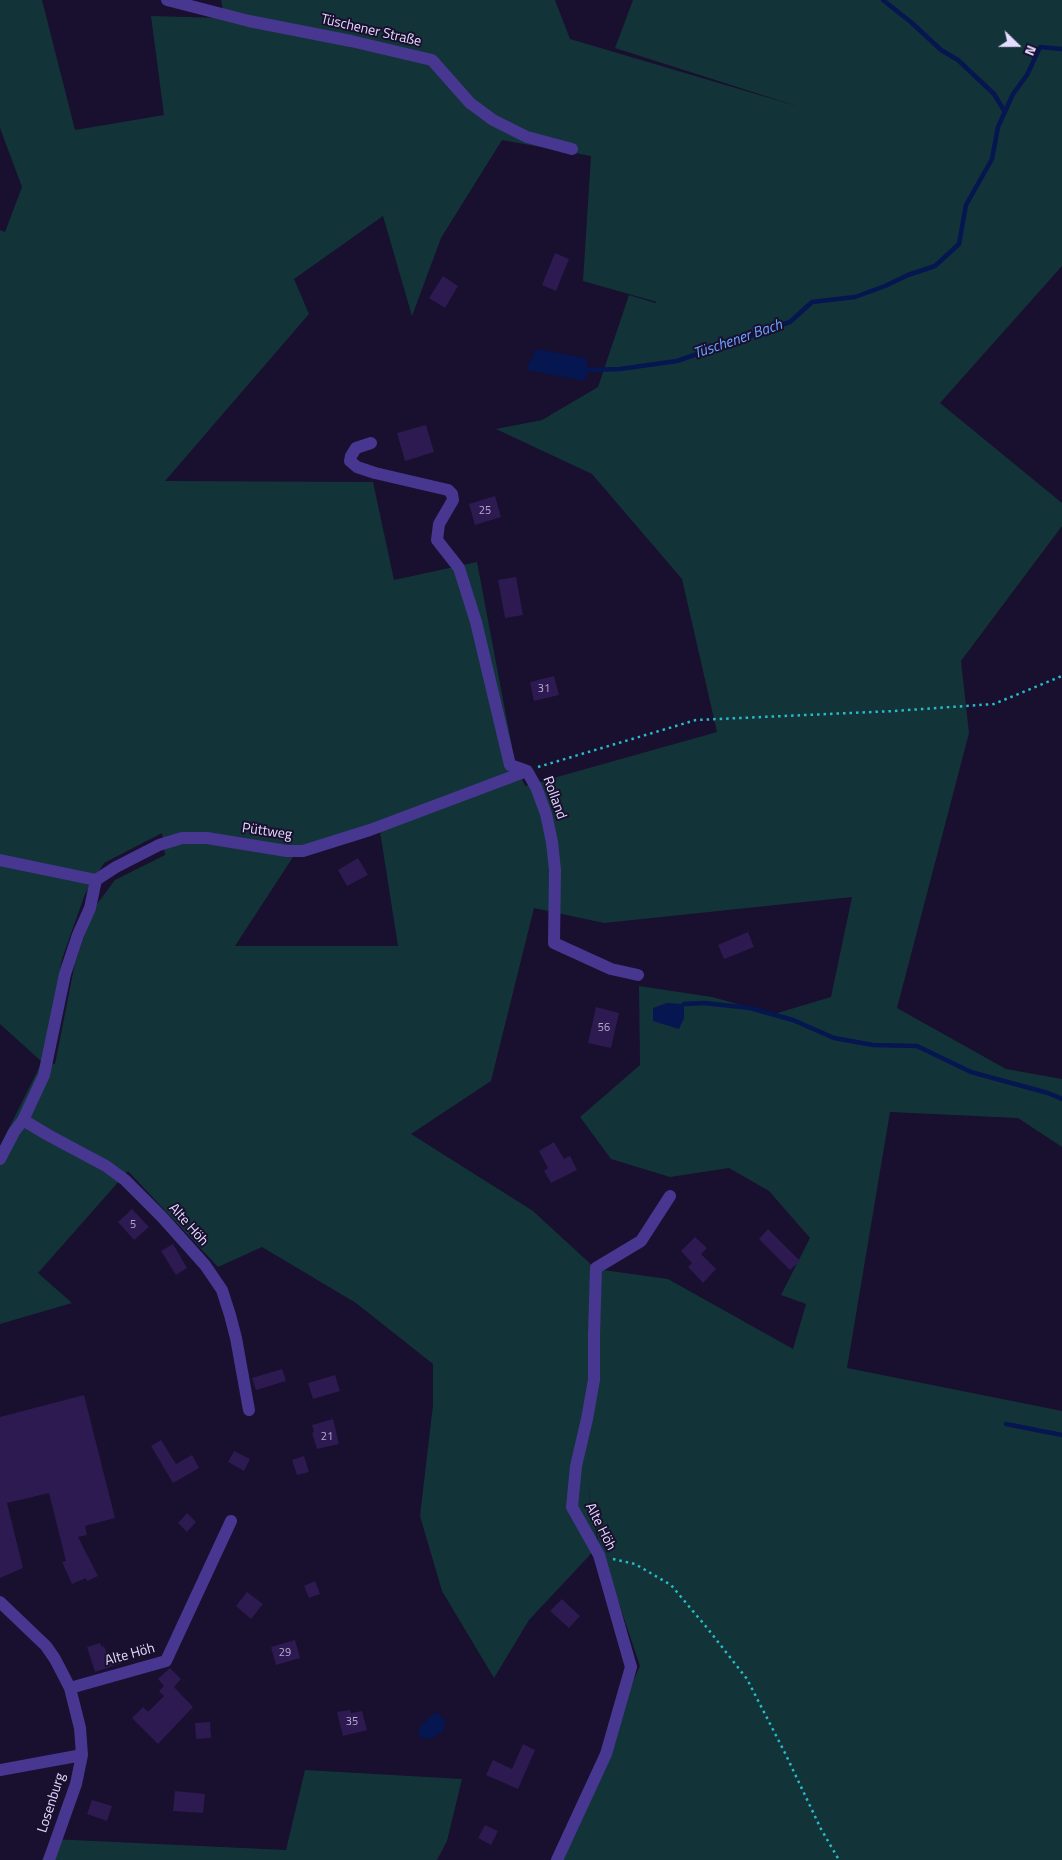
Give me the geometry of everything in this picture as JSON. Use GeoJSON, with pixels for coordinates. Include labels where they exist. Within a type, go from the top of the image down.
{"type":"FeatureCollection","features":[{"type":"Feature","properties":{"kind":"lane","name":"Tüschener Straße"},"geometry":{"type":"LineString","coordinates":[[167,0],[249,21],[351,41],[432,60],[470,103],[493,120],[527,136],[572,148]]}},
{"type":"Feature","properties":{"kind":"lane","name":"Rolland"},"geometry":{"type":"LineString","coordinates":[[371,444],[356,448],[350,461],[357,467],[375,473],[448,490],[452,494],[453,500],[439,524],[436,540],[459,568],[476,622],[510,765],[527,771],[536,787],[546,814],[555,870],[554,944],[611,969],[638,975]]}},
{"type":"Feature","properties":{"kind":"lane","name":"Püttweg"},"geometry":{"type":"LineString","coordinates":[[96,880],[116,867],[160,845],[182,838],[208,838],[287,851],[303,851],[370,830],[527,771]]}},
{"type":"Feature","properties":{"kind":"lane"},"geometry":{"type":"LineString","coordinates":[[0,860],[96,880],[90,908],[78,935],[65,974],[44,1075],[23,1120],[14,1132],[0,1159]]}},
{"type":"Feature","properties":{"kind":"lane","name":"Alte Höh"},"geometry":{"type":"LineString","coordinates":[[23,1120],[106,1166],[125,1180],[162,1217],[204,1265],[222,1290],[230,1315],[250,1410]]}},
{"type":"Feature","properties":{"kind":"lane","name":"Alte Höh"},"geometry":{"type":"LineString","coordinates":[[557,1860],[606,1754],[631,1666],[599,1555],[572,1507],[576,1466],[594,1380],[596,1268],[641,1241],[670,1196]]}},
{"type":"Feature","properties":{"kind":"lane","name":"Alte Höh"},"geometry":{"type":"LineString","coordinates":[[70,1688],[166,1661],[231,1521]]}},
{"type":"Feature","properties":{"kind":"lane"},"geometry":{"type":"LineString","coordinates":[[0,1602],[46,1646],[56,1659],[70,1688],[80,1728],[82,1755],[0,1770]]}},
{"type":"Feature","properties":{"kind":"lane","name":"Losenburg"},"geometry":{"type":"LineString","coordinates":[[48,1860],[76,1784],[82,1755]]}},
{"type":"Feature","properties":{"kind":"path"},"geometry":{"type":"LineString","coordinates":[[527,771],[696,720],[894,711],[994,704],[1062,676]]}},
{"type":"Feature","properties":{"kind":"path"},"geometry":{"type":"LineString","coordinates":[[599,1555],[635,1564],[671,1585],[708,1629],[747,1680],[785,1752],[821,1829],[839,1860]]}},
{"type":"Feature","properties":{"kind":"green space"},"geometry":{"type":"Polygon","coordinates":[[[0,0],[42,0],[75,130],[164,115],[151,16],[223,18],[221,0],[555,0],[570,39],[800,107],[615,48],[633,0],[1062,0],[1062,266],[940,403],[1062,503],[1062,526],[961,661],[969,733],[897,1008],[1006,1069],[1062,1079],[1062,1147],[1018,1118],[890,1112],[847,1368],[1062,1411],[1062,1860],[552,1860],[640,1666],[599,1544],[586,1478],[598,1544],[529,1620],[494,1678],[442,1591],[420,1516],[433,1405],[433,1364],[356,1303],[262,1247],[218,1267],[128,1171],[38,1273],[72,1303],[0,1324],[0,1146],[42,1062],[0,1024],[0,230],[5,232],[22,187],[0,128],[0,0]],[[502,140],[441,238],[412,316],[383,216],[294,279],[309,314],[165,481],[373,482],[394,580],[477,562],[515,763],[525,786],[717,732],[682,579],[592,474],[496,429],[542,420],[598,387],[629,295],[657,302],[583,281],[591,156],[502,140]],[[379,825],[293,857],[235,946],[398,946],[379,825]],[[162,833],[104,863],[85,894],[62,959],[43,1062],[55,1064],[75,963],[94,908],[115,880],[165,855],[162,833]],[[852,897],[604,923],[534,908],[491,1081],[411,1134],[533,1211],[596,1269],[668,1279],[793,1349],[806,1304],[781,1295],[810,1238],[769,1191],[729,1168],[670,1177],[611,1159],[580,1117],[640,1065],[639,986],[712,997],[774,1014],[831,997],[852,897]]]}},
{"type":"Feature","properties":{"kind":"green space"},"geometry":{"type":"Polygon","coordinates":[[[305,1770],[462,1779],[447,1841],[437,1860],[42,1860],[51,1839],[286,1850],[305,1770]]]}},
{"type":"Feature","properties":{"kind":"shaded area"},"geometry":{"type":"Polygon","coordinates":[[[536,349],[586,358],[588,370],[585,381],[526,370],[536,349]]]}},
{"type":"Feature","properties":{"kind":"shaded area"},"geometry":{"type":"Polygon","coordinates":[[[667,1003],[684,1004],[684,1018],[679,1029],[653,1021],[653,1008],[667,1003]]]}},
{"type":"Feature","properties":{"kind":"shaded area"},"geometry":{"type":"Polygon","coordinates":[[[434,1713],[439,1714],[445,1721],[443,1732],[432,1738],[424,1739],[419,1736],[419,1728],[434,1713]]]}},
{"type":"Feature","properties":{"kind":"building"},"geometry":{"type":"Polygon","coordinates":[[[555,253],[569,259],[556,291],[542,285],[555,253]]]}},
{"type":"Feature","properties":{"kind":"building"},"geometry":{"type":"Polygon","coordinates":[[[443,276],[458,286],[445,308],[429,298],[443,276]]]}},
{"type":"Feature","properties":{"kind":"building"},"geometry":{"type":"Polygon","coordinates":[[[426,425],[434,452],[405,461],[397,433],[426,425]]]}},
{"type":"Feature","properties":{"kind":"building"},"geometry":{"type":"Polygon","coordinates":[[[495,496],[501,517],[475,525],[469,504],[495,496]]]}},
{"type":"Feature","properties":{"kind":"building"},"geometry":{"type":"Polygon","coordinates":[[[516,577],[523,615],[505,618],[498,580],[516,577]]]}},
{"type":"Feature","properties":{"kind":"building"},"geometry":{"type":"Polygon","coordinates":[[[554,676],[559,695],[534,701],[530,682],[554,676]]]}},
{"type":"Feature","properties":{"kind":"building"},"geometry":{"type":"Polygon","coordinates":[[[358,858],[368,875],[347,886],[338,870],[358,858]]]}},
{"type":"Feature","properties":{"kind":"building"},"geometry":{"type":"Polygon","coordinates":[[[748,932],[754,947],[724,959],[718,945],[748,932]]]}},
{"type":"Feature","properties":{"kind":"building"},"geometry":{"type":"Polygon","coordinates":[[[596,1007],[619,1013],[611,1048],[588,1043],[596,1007]]]}},
{"type":"Feature","properties":{"kind":"building"},"geometry":{"type":"Polygon","coordinates":[[[554,1142],[564,1159],[570,1156],[577,1170],[551,1183],[544,1171],[548,1168],[539,1151],[554,1142]]]}},
{"type":"Feature","properties":{"kind":"building"},"geometry":{"type":"Polygon","coordinates":[[[132,1209],[149,1227],[134,1240],[118,1222],[132,1209]]]}},
{"type":"Feature","properties":{"kind":"building"},"geometry":{"type":"Polygon","coordinates":[[[768,1229],[800,1261],[790,1270],[759,1239],[768,1229]]]}},
{"type":"Feature","properties":{"kind":"building"},"geometry":{"type":"Polygon","coordinates":[[[695,1237],[707,1248],[701,1254],[716,1269],[703,1283],[688,1267],[692,1263],[681,1251],[695,1237]]]}},
{"type":"Feature","properties":{"kind":"building"},"geometry":{"type":"Polygon","coordinates":[[[173,1244],[187,1268],[176,1275],[161,1251],[173,1244]]]}},
{"type":"Feature","properties":{"kind":"building"},"geometry":{"type":"Polygon","coordinates":[[[282,1369],[286,1381],[256,1390],[252,1378],[282,1369]]]}},
{"type":"Feature","properties":{"kind":"building"},"geometry":{"type":"Polygon","coordinates":[[[335,1375],[340,1391],[313,1399],[308,1383],[335,1375]]]}},
{"type":"Feature","properties":{"kind":"building"},"geometry":{"type":"Polygon","coordinates":[[[84,1395],[115,1518],[85,1526],[87,1535],[78,1537],[98,1576],[87,1581],[86,1578],[72,1584],[62,1562],[66,1561],[49,1493],[7,1503],[23,1568],[0,1578],[0,1417],[84,1395]]]}},
{"type":"Feature","properties":{"kind":"building"},"geometry":{"type":"Polygon","coordinates":[[[333,1419],[339,1444],[317,1449],[312,1433],[314,1432],[312,1425],[333,1419]]]}},
{"type":"Feature","properties":{"kind":"building"},"geometry":{"type":"Polygon","coordinates":[[[161,1440],[176,1464],[192,1455],[199,1468],[173,1483],[151,1446],[161,1440]]]}},
{"type":"Feature","properties":{"kind":"building"},"geometry":{"type":"Polygon","coordinates":[[[234,1451],[250,1459],[244,1471],[228,1462],[234,1451]]]}},
{"type":"Feature","properties":{"kind":"building"},"geometry":{"type":"Polygon","coordinates":[[[304,1456],[309,1472],[297,1475],[292,1460],[304,1456]]]}},
{"type":"Feature","properties":{"kind":"building"},"geometry":{"type":"Polygon","coordinates":[[[187,1513],[196,1522],[187,1532],[178,1523],[187,1513]]]}},
{"type":"Feature","properties":{"kind":"building"},"geometry":{"type":"Polygon","coordinates":[[[315,1581],[320,1594],[309,1598],[304,1586],[315,1581]]]}},
{"type":"Feature","properties":{"kind":"building"},"geometry":{"type":"Polygon","coordinates":[[[247,1592],[263,1604],[251,1619],[236,1606],[247,1592]]]}},
{"type":"Feature","properties":{"kind":"building"},"geometry":{"type":"Polygon","coordinates":[[[562,1599],[580,1616],[569,1628],[550,1611],[562,1599]]]}},
{"type":"Feature","properties":{"kind":"building"},"geometry":{"type":"Polygon","coordinates":[[[295,1640],[300,1658],[276,1665],[271,1647],[295,1640]]]}},
{"type":"Feature","properties":{"kind":"building"},"geometry":{"type":"Polygon","coordinates":[[[100,1643],[102,1647],[104,1646],[107,1654],[118,1651],[122,1663],[95,1672],[87,1647],[100,1643]]]}},
{"type":"Feature","properties":{"kind":"building"},"geometry":{"type":"Polygon","coordinates":[[[170,1668],[181,1679],[174,1687],[193,1707],[158,1744],[132,1718],[143,1707],[148,1712],[164,1696],[159,1691],[164,1686],[158,1679],[170,1668]]]}},
{"type":"Feature","properties":{"kind":"building"},"geometry":{"type":"Polygon","coordinates":[[[350,1710],[351,1713],[362,1711],[367,1730],[343,1736],[337,1712],[350,1710]]]}},
{"type":"Feature","properties":{"kind":"building"},"geometry":{"type":"Polygon","coordinates":[[[210,1722],[211,1738],[196,1739],[195,1723],[210,1722]]]}},
{"type":"Feature","properties":{"kind":"building"},"geometry":{"type":"Polygon","coordinates":[[[523,1744],[535,1750],[518,1789],[486,1775],[493,1760],[512,1769],[523,1744]]]}},
{"type":"Feature","properties":{"kind":"building"},"geometry":{"type":"Polygon","coordinates":[[[175,1791],[205,1794],[203,1813],[173,1811],[175,1791]]]}},
{"type":"Feature","properties":{"kind":"building"},"geometry":{"type":"Polygon","coordinates":[[[92,1800],[112,1806],[107,1821],[87,1814],[92,1800]]]}},
{"type":"Feature","properties":{"kind":"building"},"geometry":{"type":"Polygon","coordinates":[[[485,1825],[498,1831],[491,1845],[478,1838],[485,1825]]]}},
{"type":"Feature","properties":{"kind":"waterway"},"geometry":{"type":"LineString","coordinates":[[883,0],[912,23],[941,50],[958,60],[994,94],[1005,112]]}},
{"type":"Feature","properties":{"kind":"waterway","name":"Tüschener Bach"},"geometry":{"type":"LineString","coordinates":[[588,370],[620,369],[677,361],[790,322],[812,302],[855,297],[935,266],[959,244],[966,205],[992,159],[998,127],[1013,94],[1027,75],[1040,47],[1062,49]]}},
{"type":"Feature","properties":{"kind":"waterway"},"geometry":{"type":"LineString","coordinates":[[684,1004],[704,1003],[750,1008],[793,1020],[834,1038],[873,1045],[917,1046],[971,1072],[1048,1093],[1062,1099]]}},
{"type":"Feature","properties":{"kind":"waterway"},"geometry":{"type":"LineString","coordinates":[[1006,1424],[1062,1435]]}}]}
